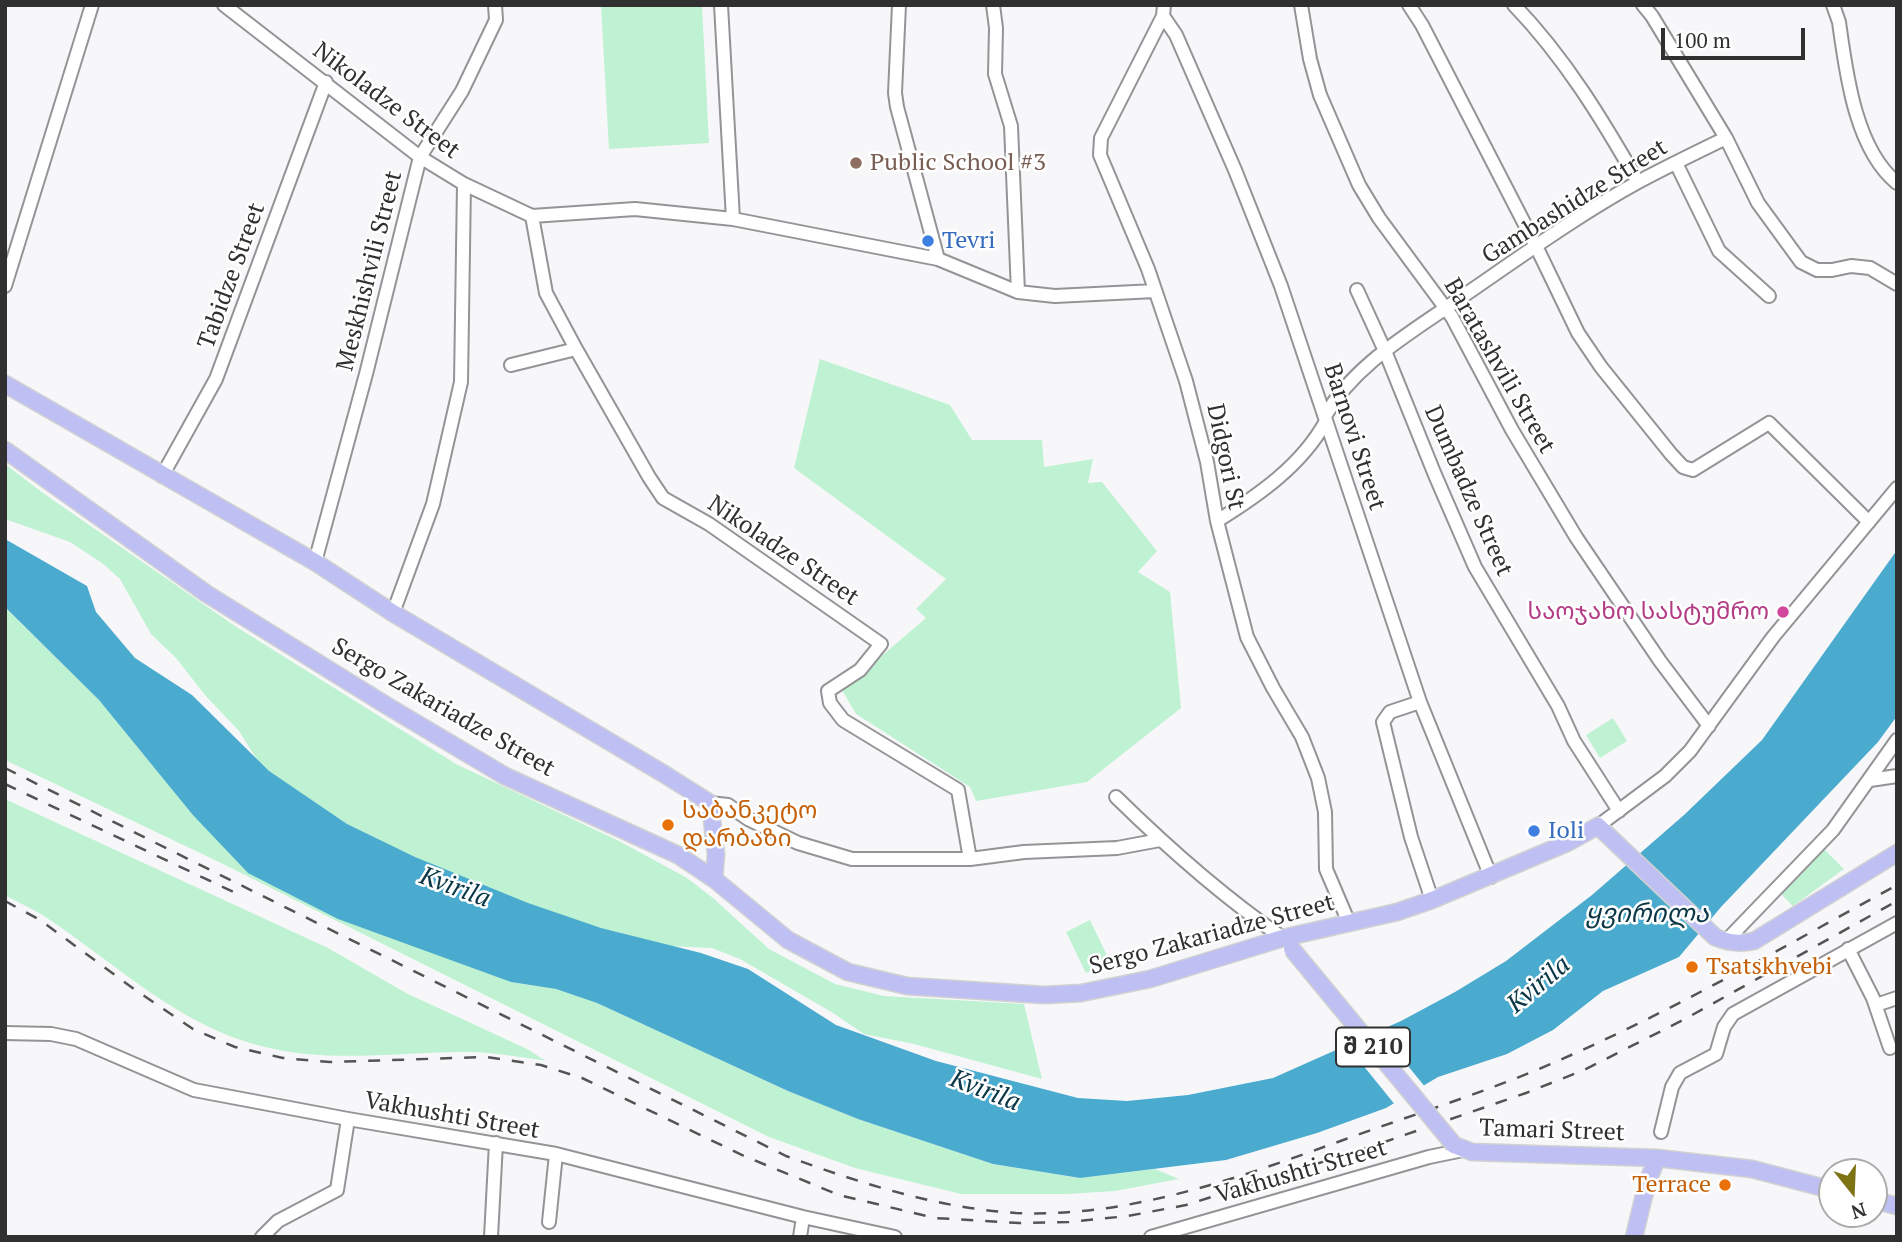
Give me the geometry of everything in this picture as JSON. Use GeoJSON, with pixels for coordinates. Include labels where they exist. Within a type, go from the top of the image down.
{"type":"FeatureCollection","features":[{"type":"Feature","properties":{"kind":"main road"},"geometry":{"type":"LineString","coordinates":[[5,384],[315,562],[393,613],[710,803],[716,854],[714,879]]}},
{"type":"Feature","properties":{"kind":"main road","name":"Sergo Zakariadze Street"},"geometry":{"type":"LineString","coordinates":[[5,450],[207,594],[505,776],[678,855],[714,879],[788,940],[848,972],[907,986],[1044,995],[1080,993],[1150,979],[1397,912],[1490,877],[1567,844],[1598,826]]}},
{"type":"Feature","properties":{"kind":"main road"},"geometry":{"type":"LineString","coordinates":[[1598,826],[1721,939],[1742,944],[1754,941],[1897,853]]}},
{"type":"Feature","properties":{"kind":"main road","name":"Tamari Street"},"geometry":{"type":"LineString","coordinates":[[1287,943],[1458,1147],[1472,1152],[1657,1158],[1752,1170],[1818,1186]]}},
{"type":"Feature","properties":{"kind":"main road"},"geometry":{"type":"LineString","coordinates":[[1634,1237],[1647,1182],[1657,1158]]}},
{"type":"Feature","properties":{"kind":"street"},"geometry":{"type":"LineString","coordinates":[[5,286],[93,5]]}},
{"type":"Feature","properties":{"kind":"street","name":"Nikoladze Street"},"geometry":{"type":"LineString","coordinates":[[224,5],[420,157],[464,184],[532,215],[635,209],[733,219],[938,259],[1018,292],[1055,296],[1155,291]]}},
{"type":"Feature","properties":{"kind":"street","name":"Meskhishvili Street"},"geometry":{"type":"LineString","coordinates":[[315,562],[366,374],[420,157],[462,91],[496,20],[495,5]]}},
{"type":"Feature","properties":{"kind":"street"},"geometry":{"type":"LineString","coordinates":[[721,5],[733,219]]}},
{"type":"Feature","properties":{"kind":"street"},"geometry":{"type":"LineString","coordinates":[[899,5],[895,93],[897,107],[938,259]]}},
{"type":"Feature","properties":{"kind":"street"},"geometry":{"type":"LineString","coordinates":[[993,5],[996,28],[995,74],[1011,126],[1018,292]]}},
{"type":"Feature","properties":{"kind":"street","name":"Baratashvili Street"},"geometry":{"type":"LineString","coordinates":[[1301,5],[1310,59],[1320,95],[1356,179],[1379,218],[1446,308],[1512,430],[1576,537],[1660,661],[1709,726]]}},
{"type":"Feature","properties":{"kind":"street"},"geometry":{"type":"LineString","coordinates":[[1409,5],[1422,25],[1587,348],[1683,467],[1693,470],[1769,423],[1869,522]]}},
{"type":"Feature","properties":{"kind":"street"},"geometry":{"type":"LineString","coordinates":[[1514,5],[1586,93],[1638,182]]}},
{"type":"Feature","properties":{"kind":"street"},"geometry":{"type":"LineString","coordinates":[[1643,5],[1726,138],[1758,204],[1801,262],[1817,270],[1870,268],[1897,284]]}},
{"type":"Feature","properties":{"kind":"street"},"geometry":{"type":"LineString","coordinates":[[1833,5],[1839,22],[1860,125],[1873,156],[1897,183]]}},
{"type":"Feature","properties":{"kind":"street","name":"Didgori St"},"geometry":{"type":"LineString","coordinates":[[1163,10],[1099,146],[1100,155],[1148,269],[1186,381],[1207,462],[1217,521],[1247,637],[1302,737],[1318,778],[1325,812],[1326,869],[1349,923]]}},
{"type":"Feature","properties":{"kind":"street","name":"Barnovi Street"},"geometry":{"type":"LineString","coordinates":[[1163,10],[1235,170],[1281,286],[1420,702],[1490,877]]}},
{"type":"Feature","properties":{"kind":"street","name":"Tabidze Street"},"geometry":{"type":"LineString","coordinates":[[162,476],[216,379],[326,82]]}},
{"type":"Feature","properties":{"kind":"street","name":"Gambashidze Street"},"geometry":{"type":"LineString","coordinates":[[1217,521],[1285,473],[1320,432],[1340,392],[1385,351],[1536,246],[1638,182],[1726,138]]}},
{"type":"Feature","properties":{"kind":"street"},"geometry":{"type":"LineString","coordinates":[[1676,163],[1719,251],[1769,296]]}},
{"type":"Feature","properties":{"kind":"street"},"geometry":{"type":"LineString","coordinates":[[393,613],[433,504],[461,382],[464,184]]}},
{"type":"Feature","properties":{"kind":"street","name":"Nikoladze Street"},"geometry":{"type":"LineString","coordinates":[[532,215],[546,292],[663,498],[709,523],[881,644],[860,670],[828,691],[830,702],[843,720],[958,790],[970,859]]}},
{"type":"Feature","properties":{"kind":"street","name":"Dumbadze Street"},"geometry":{"type":"LineString","coordinates":[[1357,290],[1475,567],[1558,706],[1574,741],[1619,811]]}},
{"type":"Feature","properties":{"kind":"street"},"geometry":{"type":"LineString","coordinates":[[511,365],[576,349]]}},
{"type":"Feature","properties":{"kind":"street"},"geometry":{"type":"LineString","coordinates":[[1598,826],[1665,776],[1690,751],[1773,637],[1897,488]]}},
{"type":"Feature","properties":{"kind":"street"},"geometry":{"type":"LineString","coordinates":[[1420,702],[1390,712],[1383,722],[1411,837],[1432,900]]}},
{"type":"Feature","properties":{"kind":"street"},"geometry":{"type":"LineString","coordinates":[[1721,939],[1816,849],[1870,780],[1897,740]]}},
{"type":"Feature","properties":{"kind":"street"},"geometry":{"type":"LineString","coordinates":[[1870,780],[1897,776]]}},
{"type":"Feature","properties":{"kind":"street"},"geometry":{"type":"LineString","coordinates":[[1116,797],[1160,840],[1238,907],[1287,943]]}},
{"type":"Feature","properties":{"kind":"street"},"geometry":{"type":"LineString","coordinates":[[710,803],[728,805],[748,819],[798,843],[852,859],[970,859],[1024,852],[1116,848],[1160,840]]}},
{"type":"Feature","properties":{"kind":"street"},"geometry":{"type":"LineString","coordinates":[[1661,1132],[1672,1087],[1680,1073],[1716,1054],[1724,1027],[1733,1014],[1897,923]]}},
{"type":"Feature","properties":{"kind":"street"},"geometry":{"type":"LineString","coordinates":[[1848,948],[1876,1005],[1890,1048]]}},
{"type":"Feature","properties":{"kind":"street"},"geometry":{"type":"LineString","coordinates":[[1876,1005],[1897,998]]}},
{"type":"Feature","properties":{"kind":"street","name":"Vakhushti Street"},"geometry":{"type":"LineString","coordinates":[[5,1032],[51,1034],[76,1039],[194,1090],[555,1154],[803,1217],[895,1237]]}},
{"type":"Feature","properties":{"kind":"street"},"geometry":{"type":"LineString","coordinates":[[262,1237],[278,1221],[337,1190],[348,1119]]}},
{"type":"Feature","properties":{"kind":"street"},"geometry":{"type":"LineString","coordinates":[[491,1237],[496,1143]]}},
{"type":"Feature","properties":{"kind":"street","name":"Vakhushti Street"},"geometry":{"type":"LineString","coordinates":[[1151,1237],[1458,1147]]}},
{"type":"Feature","properties":{"kind":"street"},"geometry":{"type":"LineString","coordinates":[[549,1222],[555,1154]]}},
{"type":"Feature","properties":{"kind":"street"},"geometry":{"type":"LineString","coordinates":[[800,1237],[803,1217]]}},
{"type":"Feature","properties":{"kind":"green space"},"geometry":{"type":"Polygon","coordinates":[[[601,5],[702,5],[709,143],[609,149],[601,5]]]}},
{"type":"Feature","properties":{"kind":"green space"},"geometry":{"type":"Polygon","coordinates":[[[820,359],[950,405],[972,440],[1042,440],[1044,467],[1093,459],[1088,483],[1102,482],[1157,551],[1138,572],[1170,592],[1181,708],[1087,782],[976,801],[970,787],[856,714],[842,690],[926,618],[916,609],[946,579],[794,468],[820,359]]]}},
{"type":"Feature","properties":{"kind":"green space"},"geometry":{"type":"Polygon","coordinates":[[[5,464],[235,626],[456,764],[619,841],[687,878],[769,949],[835,984],[884,996],[1024,1004],[1042,1079],[914,1044],[864,1034],[740,959],[712,948],[667,946],[524,912],[461,903],[266,774],[239,731],[205,695],[176,658],[151,634],[120,579],[102,563],[70,542],[5,519],[5,464]]]}},
{"type":"Feature","properties":{"kind":"green space"},"geometry":{"type":"Polygon","coordinates":[[[5,607],[99,700],[192,814],[511,982],[556,989],[597,1003],[788,1091],[858,1119],[993,1164],[1079,1178],[1155,1169],[1179,1179],[1115,1191],[961,1194],[855,1168],[769,1137],[219,862],[5,760],[5,607]]]}},
{"type":"Feature","properties":{"kind":"green space"},"geometry":{"type":"Polygon","coordinates":[[[1613,718],[1627,741],[1600,758],[1586,735],[1613,718]]]}},
{"type":"Feature","properties":{"kind":"green space"},"geometry":{"type":"Polygon","coordinates":[[[5,799],[328,948],[406,993],[527,1049],[546,1061],[472,1052],[316,1055],[265,1047],[234,1038],[205,1025],[151,993],[42,915],[5,895],[5,799]]]}},
{"type":"Feature","properties":{"kind":"green space"},"geometry":{"type":"Polygon","coordinates":[[[1824,849],[1844,869],[1793,906],[1781,894],[1824,849]]]}},
{"type":"Feature","properties":{"kind":"green space"},"geometry":{"type":"Polygon","coordinates":[[[1090,920],[1110,962],[1086,973],[1066,932],[1090,920]]]}},
{"type":"Feature","properties":{"kind":"water","name":"ყვირილა"},"geometry":{"type":"Polygon","coordinates":[[[5,539],[87,586],[96,612],[135,658],[192,695],[269,771],[347,824],[415,857],[528,903],[601,928],[701,953],[748,969],[836,1025],[936,1061],[1078,1098],[1127,1101],[1188,1095],[1273,1078],[1401,1021],[1506,961],[1592,895],[1684,815],[1762,740],[1897,550],[1897,716],[1878,742],[1721,907],[1679,957],[1603,991],[1553,1030],[1507,1054],[1438,1077],[1386,1108],[1317,1133],[1226,1160],[1080,1178],[993,1164],[858,1119],[788,1091],[597,1003],[556,989],[511,982],[338,919],[248,873],[192,814],[99,700],[5,607],[5,539]]]}},
{"type":"Feature","properties":{"kind":"pier"},"geometry":{"type":"Polygon","coordinates":[[[1377,1028],[1426,1088],[1396,1106],[1345,1043],[1377,1028]]]}},
{"type":"Feature","properties":{"kind":"railway"},"geometry":{"type":"LineString","coordinates":[[5,768],[786,1156],[899,1193],[957,1206],[1016,1213],[1101,1209],[1184,1192],[1266,1167],[1502,1084],[1641,1022],[1897,885]]}},
{"type":"Feature","properties":{"kind":"railway"},"geometry":{"type":"LineString","coordinates":[[5,784],[242,896]]}},
{"type":"Feature","properties":{"kind":"railway"},"geometry":{"type":"LineString","coordinates":[[5,901],[40,920],[193,1029],[235,1047],[283,1058],[330,1062],[487,1057],[541,1065],[582,1078],[744,1156],[839,1195],[935,1218],[1019,1223],[1069,1222],[1128,1216],[1186,1205],[1370,1147],[1526,1093],[1584,1070],[1685,1019],[1897,901]]}},
{"type":"Feature","properties":{"kind":"place","name":"Public School #3"},"geometry":{"type":"Point","coordinates":[856,163]}},
{"type":"Feature","properties":{"kind":"place","name":"Tevri"},"geometry":{"type":"Point","coordinates":[928,241]}},
{"type":"Feature","properties":{"kind":"place","name":"საოჯახო სასტუმრო"},"geometry":{"type":"Point","coordinates":[1783,612]}},
{"type":"Feature","properties":{"kind":"place","name":"საბანკეტო დარბაზი"},"geometry":{"type":"Point","coordinates":[668,825]}},
{"type":"Feature","properties":{"kind":"place","name":"Ioli"},"geometry":{"type":"Point","coordinates":[1534,831]}},
{"type":"Feature","properties":{"kind":"place","name":"Tsatskhvebi"},"geometry":{"type":"Point","coordinates":[1692,967]}},
{"type":"Feature","properties":{"kind":"place","name":"Terrace"},"geometry":{"type":"Point","coordinates":[1725,1185]}},
{"type":"Feature","properties":{"kind":"water label","name":"Kvirila"},"geometry":{"type":"Point","coordinates":[455,888]}},
{"type":"Feature","properties":{"kind":"water label","name":"Kvirila"},"geometry":{"type":"Point","coordinates":[1539,985]}},
{"type":"Feature","properties":{"kind":"water label","name":"Kvirila"},"geometry":{"type":"Point","coordinates":[985,1091]}}]}
